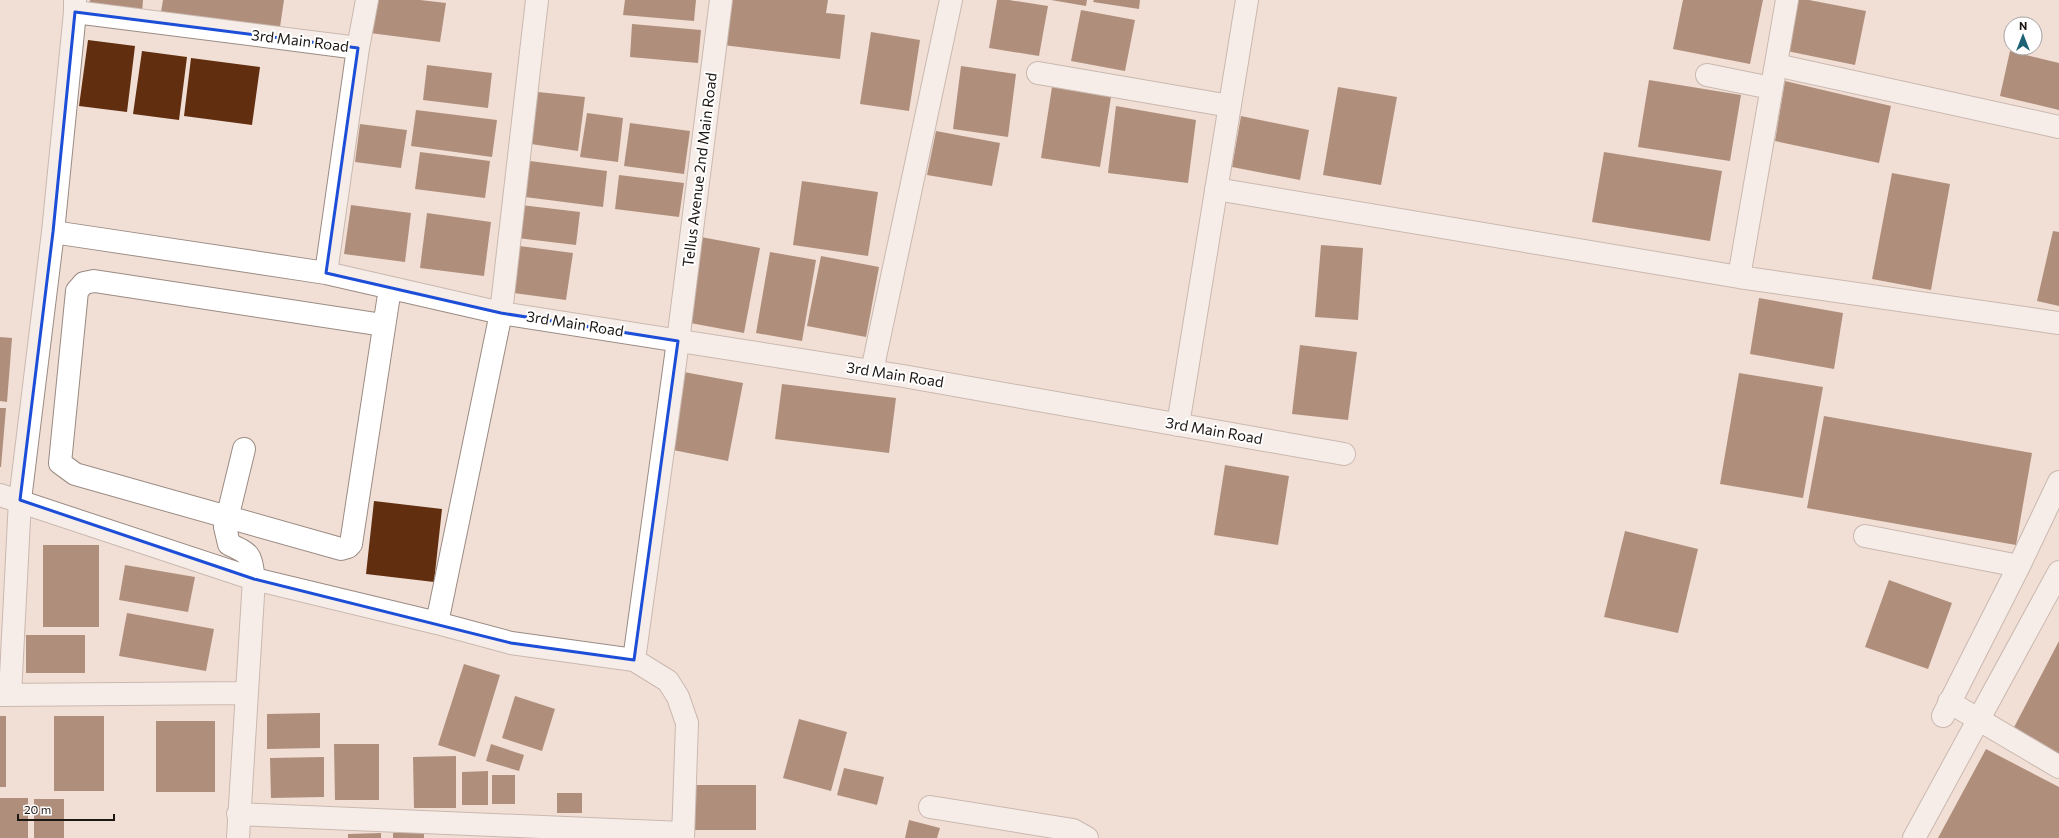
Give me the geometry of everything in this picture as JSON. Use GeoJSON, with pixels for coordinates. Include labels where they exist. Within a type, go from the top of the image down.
{"type":"FeatureCollection","features":[{"type":"Feature","properties":{"kind":"street"},"geometry":{"type":"LineString","coordinates":[[358,48],[367,0]]}},
{"type":"Feature","properties":{"kind":"street"},"geometry":{"type":"LineString","coordinates":[[437,623],[501,313],[537,0]]}},
{"type":"Feature","properties":{"kind":"street","name":"Tellus Avenue 2nd Main Road"},"geometry":{"type":"LineString","coordinates":[[634,660],[678,341],[721,0]]}},
{"type":"Feature","properties":{"kind":"street"},"geometry":{"type":"LineString","coordinates":[[872,371],[950,0]]}},
{"type":"Feature","properties":{"kind":"street"},"geometry":{"type":"LineString","coordinates":[[1178,425],[1247,0]]}},
{"type":"Feature","properties":{"kind":"street"},"geometry":{"type":"LineString","coordinates":[[1739,277],[1787,0]]}},
{"type":"Feature","properties":{"kind":"street"},"geometry":{"type":"LineString","coordinates":[[75,6],[53,232],[10,498],[5,695],[246,693]]}},
{"type":"Feature","properties":{"kind":"street","name":"3rd Main Road"},"geometry":{"type":"LineString","coordinates":[[75,6],[358,48],[326,273],[501,313],[872,371],[1344,454]]}},
{"type":"Feature","properties":{"kind":"street"},"geometry":{"type":"LineString","coordinates":[[1776,65],[2059,127]]}},
{"type":"Feature","properties":{"kind":"street"},"geometry":{"type":"LineString","coordinates":[[1038,73],[1230,106]]}},
{"type":"Feature","properties":{"kind":"street"},"geometry":{"type":"LineString","coordinates":[[1707,75],[1771,88]]}},
{"type":"Feature","properties":{"kind":"street"},"geometry":{"type":"LineString","coordinates":[[1216,189],[1739,277],[2059,322]]}},
{"type":"Feature","properties":{"kind":"street"},"geometry":{"type":"LineString","coordinates":[[53,232],[326,273]]}},
{"type":"Feature","properties":{"kind":"street"},"geometry":{"type":"LineString","coordinates":[[383,325],[94,281],[84,284],[77,291],[60,463],[75,474],[341,549],[348,547],[351,544],[383,325],[390,288]]}},
{"type":"Feature","properties":{"kind":"street"},"geometry":{"type":"LineString","coordinates":[[238,838],[238,814],[254,579],[251,558],[248,553],[229,544],[225,527],[244,449]]}},
{"type":"Feature","properties":{"kind":"street"},"geometry":{"type":"LineString","coordinates":[[2059,482],[2054,505],[2019,566],[1946,709],[1977,720],[2059,768]]}},
{"type":"Feature","properties":{"kind":"street"},"geometry":{"type":"LineString","coordinates":[[10,498],[254,579],[437,623],[511,644],[634,660],[668,681],[685,711],[687,723],[683,836],[238,814]]}},
{"type":"Feature","properties":{"kind":"street"},"geometry":{"type":"LineString","coordinates":[[1865,536],[2019,566]]}},
{"type":"Feature","properties":{"kind":"street"},"geometry":{"type":"LineString","coordinates":[[1914,838],[2059,572]]}},
{"type":"Feature","properties":{"kind":"street"},"geometry":{"type":"LineString","coordinates":[[930,807],[1074,830],[1087,838]]}},
{"type":"Feature","properties":{"kind":"highlighted area"},"geometry":{"type":"Polygon","coordinates":[[[75,12],[358,48],[326,273],[501,313],[678,341],[634,660],[511,643],[254,579],[20,500],[53,232],[75,12]]]}},
{"type":"Feature","properties":{"kind":"building"},"geometry":{"type":"Polygon","coordinates":[[[90,0],[143,0],[142,13],[89,6],[90,0]]]}},
{"type":"Feature","properties":{"kind":"building"},"geometry":{"type":"Polygon","coordinates":[[[163,0],[284,0],[280,27],[161,12],[163,0]]]}},
{"type":"Feature","properties":{"kind":"building"},"geometry":{"type":"Polygon","coordinates":[[[375,0],[420,0],[446,3],[440,42],[370,33],[375,0]]]}},
{"type":"Feature","properties":{"kind":"building"},"geometry":{"type":"Polygon","coordinates":[[[625,0],[696,0],[694,21],[623,15],[625,0]]]}},
{"type":"Feature","properties":{"kind":"building"},"geometry":{"type":"Polygon","coordinates":[[[729,0],[828,0],[826,13],[845,15],[840,59],[723,45],[729,0]]]}},
{"type":"Feature","properties":{"kind":"building"},"geometry":{"type":"Polygon","coordinates":[[[997,0],[1009,0],[1048,6],[1039,56],[989,48],[997,0]]]}},
{"type":"Feature","properties":{"kind":"building"},"geometry":{"type":"Polygon","coordinates":[[[1051,0],[1087,0],[1086,6],[1051,0]]]}},
{"type":"Feature","properties":{"kind":"building"},"geometry":{"type":"Polygon","coordinates":[[[1094,0],[1140,0],[1139,9],[1093,2],[1094,0]]]}},
{"type":"Feature","properties":{"kind":"building"},"geometry":{"type":"Polygon","coordinates":[[[1683,0],[1763,0],[1750,64],[1673,49],[1683,0]]]}},
{"type":"Feature","properties":{"kind":"building"},"geometry":{"type":"Polygon","coordinates":[[[1793,0],[1809,0],[1866,11],[1855,65],[1782,50],[1793,0]]]}},
{"type":"Feature","properties":{"kind":"building"},"geometry":{"type":"Polygon","coordinates":[[[1081,10],[1135,20],[1125,71],[1071,61],[1081,10]]]}},
{"type":"Feature","properties":{"kind":"building"},"geometry":{"type":"Polygon","coordinates":[[[632,24],[701,30],[698,63],[630,57],[632,24]]]}},
{"type":"Feature","properties":{"kind":"building"},"geometry":{"type":"Polygon","coordinates":[[[871,32],[920,40],[909,111],[860,104],[871,32]]]}},
{"type":"Feature","properties":{"kind":"building"},"geometry":{"type":"Polygon","coordinates":[[[88,40],[135,46],[127,112],[79,106],[88,40]]]}},
{"type":"Feature","properties":{"kind":"building"},"geometry":{"type":"Polygon","coordinates":[[[142,51],[187,57],[179,120],[133,114],[142,51]]]}},
{"type":"Feature","properties":{"kind":"building"},"geometry":{"type":"Polygon","coordinates":[[[2009,56],[2030,56],[2059,63],[2059,110],[2000,96],[2009,56]]]}},
{"type":"Feature","properties":{"kind":"building"},"geometry":{"type":"Polygon","coordinates":[[[191,58],[260,67],[252,125],[184,116],[191,58]]]}},
{"type":"Feature","properties":{"kind":"building"},"geometry":{"type":"Polygon","coordinates":[[[427,65],[492,73],[488,108],[423,100],[427,65]]]}},
{"type":"Feature","properties":{"kind":"building"},"geometry":{"type":"Polygon","coordinates":[[[961,66],[1016,74],[1008,137],[953,129],[961,66]]]}},
{"type":"Feature","properties":{"kind":"building"},"geometry":{"type":"Polygon","coordinates":[[[1649,80],[1741,95],[1730,161],[1638,147],[1649,80]]]}},
{"type":"Feature","properties":{"kind":"building"},"geometry":{"type":"Polygon","coordinates":[[[1785,81],[1891,106],[1879,163],[1775,141],[1785,81]]]}},
{"type":"Feature","properties":{"kind":"building"},"geometry":{"type":"Polygon","coordinates":[[[1052,87],[1111,97],[1100,167],[1041,158],[1052,87]]]}},
{"type":"Feature","properties":{"kind":"building"},"geometry":{"type":"Polygon","coordinates":[[[1338,87],[1397,97],[1381,185],[1323,175],[1338,87]]]}},
{"type":"Feature","properties":{"kind":"building"},"geometry":{"type":"Polygon","coordinates":[[[538,92],[585,97],[578,151],[531,144],[538,92]]]}},
{"type":"Feature","properties":{"kind":"building"},"geometry":{"type":"Polygon","coordinates":[[[1116,106],[1196,120],[1188,183],[1108,173],[1116,106]]]}},
{"type":"Feature","properties":{"kind":"building"},"geometry":{"type":"Polygon","coordinates":[[[416,110],[497,120],[492,157],[411,146],[416,110]]]}},
{"type":"Feature","properties":{"kind":"building"},"geometry":{"type":"Polygon","coordinates":[[[587,113],[623,118],[618,162],[580,157],[587,113]]]}},
{"type":"Feature","properties":{"kind":"building"},"geometry":{"type":"Polygon","coordinates":[[[1241,116],[1309,130],[1300,180],[1232,167],[1241,116]]]}},
{"type":"Feature","properties":{"kind":"building"},"geometry":{"type":"Polygon","coordinates":[[[630,123],[690,131],[684,174],[624,166],[630,123]]]}},
{"type":"Feature","properties":{"kind":"building"},"geometry":{"type":"Polygon","coordinates":[[[360,124],[407,130],[401,168],[355,162],[360,124]]]}},
{"type":"Feature","properties":{"kind":"building"},"geometry":{"type":"Polygon","coordinates":[[[936,131],[1000,143],[992,186],[927,175],[936,131]]]}},
{"type":"Feature","properties":{"kind":"building"},"geometry":{"type":"Polygon","coordinates":[[[420,152],[490,161],[485,198],[415,189],[420,152]]]}},
{"type":"Feature","properties":{"kind":"building"},"geometry":{"type":"Polygon","coordinates":[[[1604,152],[1722,171],[1710,241],[1592,222],[1604,152]]]}},
{"type":"Feature","properties":{"kind":"building"},"geometry":{"type":"Polygon","coordinates":[[[530,161],[607,171],[603,207],[525,197],[530,161]]]}},
{"type":"Feature","properties":{"kind":"building"},"geometry":{"type":"Polygon","coordinates":[[[1892,173],[1950,184],[1931,290],[1872,279],[1892,173]]]}},
{"type":"Feature","properties":{"kind":"building"},"geometry":{"type":"Polygon","coordinates":[[[619,175],[684,183],[679,217],[615,209],[619,175]]]}},
{"type":"Feature","properties":{"kind":"building"},"geometry":{"type":"Polygon","coordinates":[[[802,181],[878,192],[868,256],[793,245],[802,181]]]}},
{"type":"Feature","properties":{"kind":"building"},"geometry":{"type":"Polygon","coordinates":[[[351,205],[411,213],[405,262],[344,254],[351,205]]]}},
{"type":"Feature","properties":{"kind":"building"},"geometry":{"type":"Polygon","coordinates":[[[521,205],[580,212],[576,245],[517,238],[521,205]]]}},
{"type":"Feature","properties":{"kind":"building"},"geometry":{"type":"Polygon","coordinates":[[[427,213],[491,222],[484,276],[420,268],[427,213]]]}},
{"type":"Feature","properties":{"kind":"building"},"geometry":{"type":"Polygon","coordinates":[[[2053,231],[2059,232],[2059,306],[2037,301],[2053,231]]]}},
{"type":"Feature","properties":{"kind":"building"},"geometry":{"type":"Polygon","coordinates":[[[701,237],[760,248],[744,333],[685,322],[701,237]]]}},
{"type":"Feature","properties":{"kind":"building"},"geometry":{"type":"Polygon","coordinates":[[[512,245],[573,253],[566,300],[506,292],[512,245]]]}},
{"type":"Feature","properties":{"kind":"building"},"geometry":{"type":"Polygon","coordinates":[[[1321,245],[1363,248],[1358,320],[1315,317],[1321,245]]]}},
{"type":"Feature","properties":{"kind":"building"},"geometry":{"type":"Polygon","coordinates":[[[770,252],[816,260],[802,341],[756,333],[770,252]]]}},
{"type":"Feature","properties":{"kind":"building"},"geometry":{"type":"Polygon","coordinates":[[[821,256],[879,267],[866,337],[807,326],[821,256]]]}},
{"type":"Feature","properties":{"kind":"building"},"geometry":{"type":"Polygon","coordinates":[[[1759,298],[1843,313],[1834,369],[1750,354],[1759,298]]]}},
{"type":"Feature","properties":{"kind":"building"},"geometry":{"type":"Polygon","coordinates":[[[0,337],[12,338],[7,402],[0,401],[0,337]]]}},
{"type":"Feature","properties":{"kind":"building"},"geometry":{"type":"Polygon","coordinates":[[[1300,345],[1357,352],[1348,420],[1292,414],[1300,345]]]}},
{"type":"Feature","properties":{"kind":"building"},"geometry":{"type":"Polygon","coordinates":[[[684,372],[743,383],[728,461],[668,449],[684,372]]]}},
{"type":"Feature","properties":{"kind":"building"},"geometry":{"type":"Polygon","coordinates":[[[1739,373],[1823,387],[1803,498],[1720,484],[1739,373]]]}},
{"type":"Feature","properties":{"kind":"building"},"geometry":{"type":"Polygon","coordinates":[[[782,384],[896,398],[889,453],[775,439],[782,384]]]}},
{"type":"Feature","properties":{"kind":"building"},"geometry":{"type":"Polygon","coordinates":[[[0,408],[6,408],[1,467],[0,467],[0,408]]]}},
{"type":"Feature","properties":{"kind":"building"},"geometry":{"type":"Polygon","coordinates":[[[1824,416],[2032,453],[2016,545],[1807,508],[1824,416]]]}},
{"type":"Feature","properties":{"kind":"building"},"geometry":{"type":"Polygon","coordinates":[[[1225,465],[1289,476],[1278,545],[1214,535],[1225,465]]]}},
{"type":"Feature","properties":{"kind":"building"},"geometry":{"type":"Polygon","coordinates":[[[374,501],[442,509],[434,582],[366,574],[374,501]]]}},
{"type":"Feature","properties":{"kind":"building"},"geometry":{"type":"Polygon","coordinates":[[[1625,531],[1698,549],[1678,633],[1604,617],[1625,531]]]}},
{"type":"Feature","properties":{"kind":"building"},"geometry":{"type":"Polygon","coordinates":[[[43,545],[99,545],[99,627],[43,627],[43,545]]]}},
{"type":"Feature","properties":{"kind":"building"},"geometry":{"type":"Polygon","coordinates":[[[125,565],[195,577],[188,612],[119,600],[125,565]]]}},
{"type":"Feature","properties":{"kind":"building"},"geometry":{"type":"Polygon","coordinates":[[[1889,580],[1952,603],[1928,669],[1865,647],[1889,580]]]}},
{"type":"Feature","properties":{"kind":"building"},"geometry":{"type":"Polygon","coordinates":[[[127,613],[214,629],[206,671],[119,656],[127,613]]]}},
{"type":"Feature","properties":{"kind":"building"},"geometry":{"type":"Polygon","coordinates":[[[26,635],[85,635],[85,673],[26,673],[26,635]]]}},
{"type":"Feature","properties":{"kind":"building"},"geometry":{"type":"Polygon","coordinates":[[[2059,641],[2059,758],[2011,733],[2059,641]]]}},
{"type":"Feature","properties":{"kind":"building"},"geometry":{"type":"Polygon","coordinates":[[[464,664],[500,675],[475,757],[438,745],[464,664]]]}},
{"type":"Feature","properties":{"kind":"building"},"geometry":{"type":"Polygon","coordinates":[[[515,696],[555,709],[542,751],[502,738],[515,696]]]}},
{"type":"Feature","properties":{"kind":"building"},"geometry":{"type":"Polygon","coordinates":[[[320,713],[320,748],[267,749],[267,714],[320,713]]]}},
{"type":"Feature","properties":{"kind":"building"},"geometry":{"type":"Polygon","coordinates":[[[0,716],[6,716],[6,787],[0,787],[0,716]]]}},
{"type":"Feature","properties":{"kind":"building"},"geometry":{"type":"Polygon","coordinates":[[[54,716],[104,716],[104,791],[54,791],[54,716]]]}},
{"type":"Feature","properties":{"kind":"building"},"geometry":{"type":"Polygon","coordinates":[[[799,719],[847,732],[831,791],[783,778],[799,719]]]}},
{"type":"Feature","properties":{"kind":"building"},"geometry":{"type":"Polygon","coordinates":[[[156,721],[215,721],[215,792],[156,792],[156,721]]]}},
{"type":"Feature","properties":{"kind":"building"},"geometry":{"type":"Polygon","coordinates":[[[334,744],[379,744],[379,800],[335,800],[334,744]]]}},
{"type":"Feature","properties":{"kind":"building"},"geometry":{"type":"Polygon","coordinates":[[[491,744],[524,755],[519,771],[486,761],[491,744]]]}},
{"type":"Feature","properties":{"kind":"building"},"geometry":{"type":"Polygon","coordinates":[[[1986,749],[2059,787],[2059,838],[1938,838],[1986,749]]]}},
{"type":"Feature","properties":{"kind":"building"},"geometry":{"type":"Polygon","coordinates":[[[456,756],[456,808],[414,808],[413,757],[456,756]]]}},
{"type":"Feature","properties":{"kind":"building"},"geometry":{"type":"Polygon","coordinates":[[[324,757],[324,797],[271,798],[270,758],[324,757]]]}},
{"type":"Feature","properties":{"kind":"building"},"geometry":{"type":"Polygon","coordinates":[[[844,768],[884,777],[877,805],[837,795],[844,768]]]}},
{"type":"Feature","properties":{"kind":"building"},"geometry":{"type":"Polygon","coordinates":[[[488,771],[488,805],[462,805],[462,772],[488,771]]]}},
{"type":"Feature","properties":{"kind":"building"},"geometry":{"type":"Polygon","coordinates":[[[492,775],[515,775],[515,804],[492,804],[492,775]]]}},
{"type":"Feature","properties":{"kind":"building"},"geometry":{"type":"Polygon","coordinates":[[[695,785],[756,785],[756,830],[695,830],[695,785]]]}},
{"type":"Feature","properties":{"kind":"building"},"geometry":{"type":"Polygon","coordinates":[[[557,793],[582,793],[582,813],[557,813],[557,793]]]}},
{"type":"Feature","properties":{"kind":"building"},"geometry":{"type":"Polygon","coordinates":[[[0,798],[28,798],[28,838],[0,838],[0,798]]]}},
{"type":"Feature","properties":{"kind":"building"},"geometry":{"type":"Polygon","coordinates":[[[34,799],[64,799],[64,838],[34,838],[34,799]]]}},
{"type":"Feature","properties":{"kind":"building"},"geometry":{"type":"Polygon","coordinates":[[[909,820],[940,828],[937,838],[905,838],[909,820]]]}},
{"type":"Feature","properties":{"kind":"building"},"geometry":{"type":"Polygon","coordinates":[[[424,832],[424,838],[393,838],[393,833],[424,832]]]}},
{"type":"Feature","properties":{"kind":"building"},"geometry":{"type":"Polygon","coordinates":[[[381,833],[381,838],[348,838],[348,834],[381,833]]]}}]}
